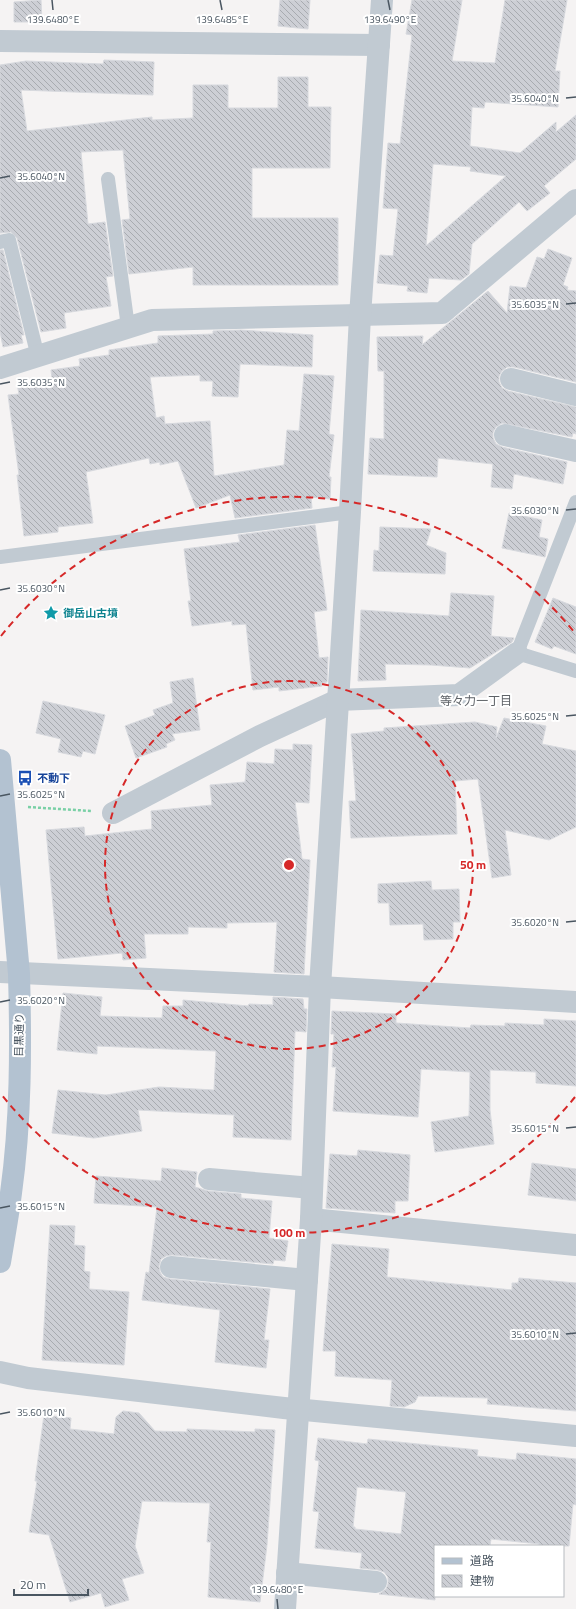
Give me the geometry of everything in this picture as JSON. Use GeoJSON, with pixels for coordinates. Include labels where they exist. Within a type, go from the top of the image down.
{"type":"FeatureCollection","features":[{"type":"Feature","properties":{"kind":"main road","name":"目黒通り"},"geometry":{"type":"LineString","coordinates":[[0,760],[4,805],[9,973],[18,1089],[11,1192],[0,1262]]}},
{"type":"Feature","properties":{"kind":"street"},"geometry":{"type":"LineString","coordinates":[[285,1609],[311,1219],[320,987],[350,512],[360,316],[382,0]]}},
{"type":"Feature","properties":{"kind":"street"},"geometry":{"type":"LineString","coordinates":[[0,41],[379,45]]}},
{"type":"Feature","properties":{"kind":"street"},"geometry":{"type":"LineString","coordinates":[[0,368],[152,320],[360,316],[442,312],[576,200]]}},
{"type":"Feature","properties":{"kind":"street"},"geometry":{"type":"LineString","coordinates":[[511,379],[576,395]]}},
{"type":"Feature","properties":{"kind":"street"},"geometry":{"type":"LineString","coordinates":[[505,435],[576,451]]}},
{"type":"Feature","properties":{"kind":"street"},"geometry":{"type":"LineString","coordinates":[[113,813],[260,736],[338,700],[459,695],[517,653]]}},
{"type":"Feature","properties":{"kind":"street"},"geometry":{"type":"LineString","coordinates":[[9,973],[320,987],[576,1002]]}},
{"type":"Feature","properties":{"kind":"street"},"geometry":{"type":"LineString","coordinates":[[209,1179],[312,1188]]}},
{"type":"Feature","properties":{"kind":"street"},"geometry":{"type":"LineString","coordinates":[[311,1219],[576,1245]]}},
{"type":"Feature","properties":{"kind":"street"},"geometry":{"type":"LineString","coordinates":[[170,1267],[307,1280]]}},
{"type":"Feature","properties":{"kind":"street"},"geometry":{"type":"LineString","coordinates":[[0,1372],[28,1378],[298,1408],[576,1436]]}},
{"type":"Feature","properties":{"kind":"street"},"geometry":{"type":"LineString","coordinates":[[287,1573],[376,1582]]}},
{"type":"Feature","properties":{"kind":"lane"},"geometry":{"type":"LineString","coordinates":[[108,179],[128,327]]}},
{"type":"Feature","properties":{"kind":"lane"},"geometry":{"type":"LineString","coordinates":[[0,242],[9,240],[38,356]]}},
{"type":"Feature","properties":{"kind":"lane"},"geometry":{"type":"LineString","coordinates":[[576,502],[517,653],[576,671]]}},
{"type":"Feature","properties":{"kind":"lane"},"geometry":{"type":"LineString","coordinates":[[0,557],[350,512]]}},
{"type":"Feature","properties":{"kind":"path"},"geometry":{"type":"LineString","coordinates":[[4,805],[113,813]]}},
{"type":"Feature","properties":{"kind":"building"},"geometry":{"type":"Polygon","coordinates":[[[41,0],[42,22],[14,22],[14,2],[41,0]]]}},
{"type":"Feature","properties":{"kind":"building"},"geometry":{"type":"Polygon","coordinates":[[[280,0],[310,0],[308,29],[278,26],[280,0]]]}},
{"type":"Feature","properties":{"kind":"building"},"geometry":{"type":"Polygon","coordinates":[[[412,0],[462,0],[452,61],[495,63],[505,0],[567,0],[555,71],[560,71],[558,107],[485,102],[484,108],[472,107],[470,146],[520,153],[556,122],[556,132],[576,115],[576,159],[544,186],[550,193],[527,211],[519,202],[472,244],[469,274],[461,280],[429,278],[427,293],[407,291],[408,286],[377,283],[380,255],[393,256],[398,209],[383,208],[388,143],[400,144],[412,35],[406,34],[412,0]],[[433,164],[426,246],[506,176],[470,171],[471,167],[433,164]]]}},
{"type":"Feature","properties":{"kind":"building"},"geometry":{"type":"Polygon","coordinates":[[[104,60],[154,62],[153,95],[21,90],[27,131],[152,117],[152,120],[193,118],[193,85],[228,85],[228,108],[278,108],[278,77],[308,77],[308,107],[331,107],[330,168],[252,168],[252,218],[338,218],[338,285],[193,285],[193,267],[129,274],[122,220],[130,219],[123,150],[81,152],[88,224],[105,222],[113,276],[106,277],[111,306],[64,313],[66,328],[41,332],[17,238],[11,232],[0,233],[0,65],[26,61],[103,64],[104,60]]]}},
{"type":"Feature","properties":{"kind":"building"},"geometry":{"type":"Polygon","coordinates":[[[548,249],[572,258],[563,285],[568,287],[567,290],[576,291],[576,382],[514,367],[507,367],[499,376],[499,382],[502,388],[508,391],[576,407],[576,434],[573,433],[572,437],[502,423],[496,427],[493,432],[493,438],[496,444],[502,447],[567,462],[563,484],[514,474],[512,489],[491,487],[493,464],[438,458],[437,477],[368,474],[370,438],[384,439],[384,371],[378,371],[377,337],[423,336],[422,345],[488,291],[507,313],[510,286],[526,288],[537,257],[544,259],[548,249]]]}},
{"type":"Feature","properties":{"kind":"building"},"geometry":{"type":"Polygon","coordinates":[[[0,250],[3,250],[24,335],[21,335],[23,343],[3,347],[0,332],[0,250]]]}},
{"type":"Feature","properties":{"kind":"building"},"geometry":{"type":"Polygon","coordinates":[[[241,330],[313,335],[312,367],[240,364],[238,397],[212,396],[213,381],[200,381],[200,375],[150,377],[156,418],[164,416],[165,424],[210,421],[214,476],[284,465],[287,430],[299,431],[304,374],[334,376],[329,434],[334,435],[329,477],[331,477],[330,499],[311,497],[312,508],[235,518],[230,495],[196,508],[178,461],[160,465],[160,462],[150,464],[149,458],[86,472],[93,523],[58,527],[58,532],[24,536],[17,475],[19,475],[8,395],[19,394],[17,384],[52,379],[51,370],[80,366],[79,359],[109,355],[109,350],[158,343],[158,336],[213,334],[213,331],[241,330]]]}},
{"type":"Feature","properties":{"kind":"building"},"geometry":{"type":"Polygon","coordinates":[[[509,513],[542,520],[539,537],[548,539],[545,557],[502,548],[509,513]]]}},
{"type":"Feature","properties":{"kind":"building"},"geometry":{"type":"Polygon","coordinates":[[[315,525],[327,610],[314,612],[319,658],[328,657],[327,682],[322,683],[322,686],[279,691],[279,687],[253,690],[246,624],[232,625],[232,621],[192,626],[188,601],[191,601],[184,549],[240,542],[238,535],[315,525]]]}},
{"type":"Feature","properties":{"kind":"building"},"geometry":{"type":"Polygon","coordinates":[[[380,527],[431,529],[426,545],[446,553],[445,574],[373,571],[374,550],[379,551],[380,527]]]}},
{"type":"Feature","properties":{"kind":"building"},"geometry":{"type":"Polygon","coordinates":[[[451,593],[494,596],[491,636],[514,638],[512,642],[470,668],[385,664],[386,680],[358,681],[361,610],[449,616],[451,593]]]}},
{"type":"Feature","properties":{"kind":"building"},"geometry":{"type":"Polygon","coordinates":[[[553,598],[576,607],[576,654],[554,646],[552,649],[535,642],[553,598]]]}},
{"type":"Feature","properties":{"kind":"building"},"geometry":{"type":"Polygon","coordinates":[[[193,678],[200,730],[172,734],[175,740],[166,744],[167,747],[136,758],[125,726],[155,715],[153,710],[173,703],[170,682],[193,678]]]}},
{"type":"Feature","properties":{"kind":"building"},"geometry":{"type":"Polygon","coordinates":[[[43,701],[105,715],[95,754],[83,751],[81,757],[58,752],[61,739],[36,733],[43,701]]]}},
{"type":"Feature","properties":{"kind":"building"},"geometry":{"type":"Polygon","coordinates":[[[504,718],[546,726],[542,744],[576,751],[576,827],[549,840],[505,830],[511,875],[492,878],[478,779],[455,781],[457,834],[351,838],[349,801],[356,801],[351,734],[384,731],[384,728],[475,722],[497,727],[496,738],[504,718]]]}},
{"type":"Feature","properties":{"kind":"building"},"geometry":{"type":"Polygon","coordinates":[[[293,744],[312,745],[309,803],[295,802],[302,859],[310,860],[304,974],[274,972],[277,922],[227,923],[227,928],[188,927],[188,934],[144,934],[146,958],[123,960],[122,953],[58,959],[46,830],[84,827],[85,836],[152,829],[151,811],[212,805],[210,785],[245,782],[247,762],[274,764],[275,749],[293,750],[293,744]]]}},
{"type":"Feature","properties":{"kind":"building"},"geometry":{"type":"Polygon","coordinates":[[[431,881],[432,890],[459,889],[460,922],[453,922],[453,939],[424,940],[423,924],[390,925],[389,903],[378,903],[378,884],[431,881]]]}},
{"type":"Feature","properties":{"kind":"building"},"geometry":{"type":"Polygon","coordinates":[[[63,993],[102,997],[100,1016],[162,1018],[163,1006],[183,1006],[183,1000],[248,1006],[249,1004],[273,1005],[273,997],[303,999],[304,1009],[307,1009],[306,1032],[295,1031],[291,1140],[233,1137],[234,1115],[138,1110],[142,1131],[94,1138],[52,1133],[58,1090],[106,1095],[159,1087],[214,1090],[216,1051],[97,1046],[97,1054],[57,1050],[63,993]]]}},
{"type":"Feature","properties":{"kind":"building"},"geometry":{"type":"Polygon","coordinates":[[[332,1011],[396,1014],[396,1023],[470,1028],[471,1025],[505,1026],[505,1023],[544,1025],[544,1019],[576,1021],[576,1086],[536,1083],[536,1072],[490,1070],[490,1110],[494,1144],[435,1152],[431,1122],[469,1116],[470,1072],[421,1069],[418,1117],[333,1111],[336,1067],[332,1067],[334,1034],[331,1034],[332,1011]]]}},
{"type":"Feature","properties":{"kind":"building"},"geometry":{"type":"Polygon","coordinates":[[[358,1150],[410,1155],[408,1201],[395,1201],[395,1213],[326,1208],[330,1154],[357,1156],[358,1150]]]}},
{"type":"Feature","properties":{"kind":"building"},"geometry":{"type":"Polygon","coordinates":[[[532,1163],[576,1169],[576,1201],[528,1195],[532,1163]]]}},
{"type":"Feature","properties":{"kind":"building"},"geometry":{"type":"Polygon","coordinates":[[[162,1168],[197,1172],[195,1187],[208,1191],[241,1194],[241,1198],[272,1201],[269,1238],[288,1241],[285,1261],[274,1260],[273,1264],[172,1255],[161,1259],[159,1266],[163,1277],[170,1279],[270,1289],[264,1340],[269,1340],[266,1368],[215,1362],[220,1310],[142,1300],[146,1272],[149,1273],[157,1207],[94,1203],[96,1176],[161,1181],[162,1168]]]}},
{"type":"Feature","properties":{"kind":"building"},"geometry":{"type":"Polygon","coordinates":[[[50,1225],[75,1226],[74,1245],[85,1246],[84,1271],[90,1272],[89,1289],[129,1292],[124,1365],[42,1360],[50,1225]]]}},
{"type":"Feature","properties":{"kind":"building"},"geometry":{"type":"Polygon","coordinates":[[[332,1244],[389,1249],[387,1277],[512,1290],[512,1283],[518,1283],[519,1278],[576,1283],[576,1411],[487,1404],[488,1398],[418,1396],[415,1402],[404,1407],[390,1406],[392,1380],[335,1376],[336,1351],[323,1351],[332,1244]]]}},
{"type":"Feature","properties":{"kind":"building"},"geometry":{"type":"Polygon","coordinates":[[[123,1411],[139,1413],[155,1431],[187,1432],[187,1429],[255,1432],[255,1429],[275,1430],[267,1545],[260,1602],[208,1597],[211,1542],[207,1542],[210,1503],[142,1501],[135,1546],[144,1573],[122,1579],[129,1600],[105,1607],[101,1593],[70,1602],[49,1535],[29,1532],[37,1481],[35,1481],[44,1415],[71,1418],[70,1429],[114,1434],[116,1417],[123,1411]]]}},
{"type":"Feature","properties":{"kind":"building"},"geometry":{"type":"Polygon","coordinates":[[[318,1438],[367,1444],[368,1439],[478,1450],[477,1456],[516,1460],[517,1453],[576,1459],[576,1505],[573,1504],[569,1546],[539,1545],[491,1539],[490,1545],[434,1545],[435,1600],[379,1594],[386,1589],[388,1577],[384,1572],[378,1570],[360,1568],[362,1553],[315,1548],[319,1512],[313,1511],[319,1461],[315,1460],[318,1438]],[[357,1487],[353,1527],[355,1527],[355,1529],[401,1534],[406,1492],[357,1487]]]}},
{"type":"Feature","properties":{"kind":"place","name":"御岳山古墳"},"geometry":{"type":"Point","coordinates":[51,613]}},
{"type":"Feature","properties":{"kind":"place","name":"不動下"},"geometry":{"type":"Point","coordinates":[25,778]}},
{"type":"Feature","properties":{"kind":"district","name":"等々力一丁目"},"geometry":{"type":"Point","coordinates":[476,701]}}]}
